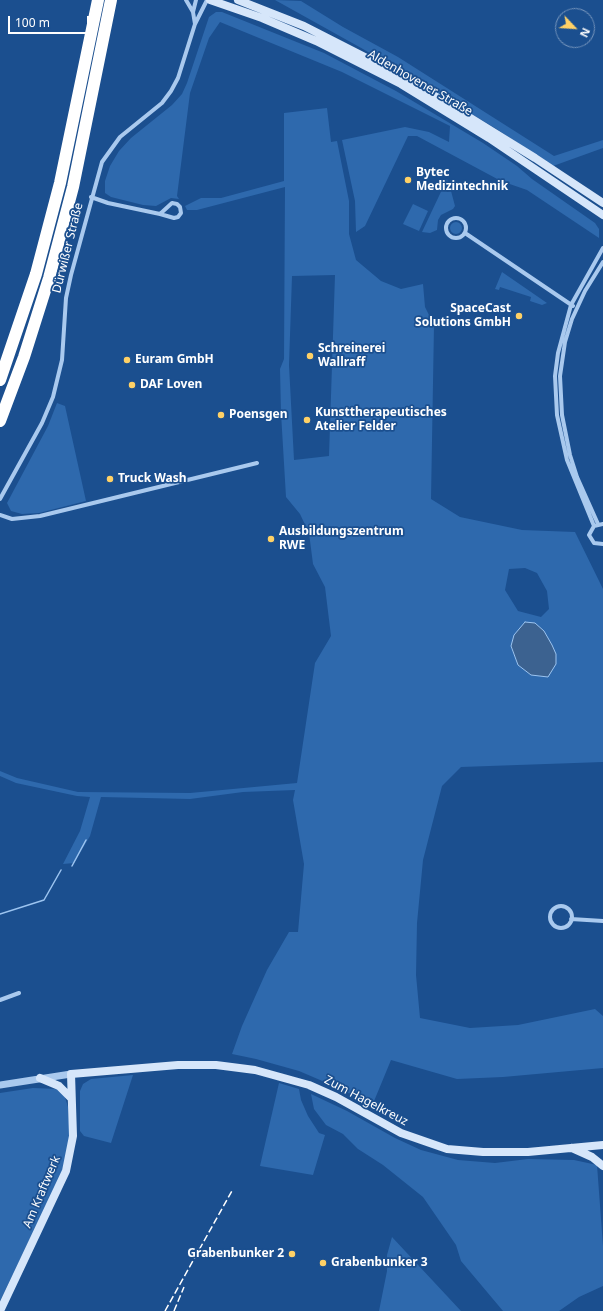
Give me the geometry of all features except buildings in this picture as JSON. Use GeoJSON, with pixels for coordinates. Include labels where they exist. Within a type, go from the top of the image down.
{"type":"FeatureCollection","features":[{"type":"Feature","properties":{"kind":"highway"},"geometry":{"type":"LineString","coordinates":[[0,380],[36,274],[60,183],[98,0]]}},
{"type":"Feature","properties":{"kind":"highway"},"geometry":{"type":"LineString","coordinates":[[0,421],[24,357],[49,278],[69,203],[111,0]]}},
{"type":"Feature","properties":{"kind":"main road","name":"Aldenhovener Straße"},"geometry":{"type":"LineString","coordinates":[[208,0],[262,18],[316,41],[401,84],[489,138],[602,216]]}},
{"type":"Feature","properties":{"kind":"main road","name":"Aldenhovener Straße"},"geometry":{"type":"LineString","coordinates":[[238,0],[304,26],[404,77],[529,154],[603,203]]}},
{"type":"Feature","properties":{"kind":"main road","name":"Zum Hagelkreuz"},"geometry":{"type":"LineString","coordinates":[[71,1074],[178,1065],[216,1065],[255,1070],[309,1085],[336,1096],[400,1133],[447,1149],[483,1152],[528,1152],[603,1145]]}},
{"type":"Feature","properties":{"kind":"main road","name":"Am Kraftwerk"},"geometry":{"type":"LineString","coordinates":[[0,1311],[66,1171],[73,1136],[71,1074]]}},
{"type":"Feature","properties":{"kind":"main road"},"geometry":{"type":"LineString","coordinates":[[40,1078],[59,1086],[71,1098]]}},
{"type":"Feature","properties":{"kind":"main road"},"geometry":{"type":"LineString","coordinates":[[569,1147],[592,1157],[603,1166]]}},
{"type":"Feature","properties":{"kind":"street","name":"Dürwißer Straße"},"geometry":{"type":"LineString","coordinates":[[186,0],[193,12],[195,24]]}},
{"type":"Feature","properties":{"kind":"street","name":"Dürwißer Straße"},"geometry":{"type":"LineString","coordinates":[[193,12],[196,0]]}},
{"type":"Feature","properties":{"kind":"street","name":"Dürwißer Straße"},"geometry":{"type":"LineString","coordinates":[[0,499],[42,423],[53,397],[62,360],[66,298],[91,196],[102,162],[113,144],[162,103],[173,88],[178,78],[195,24],[208,0]]}},
{"type":"Feature","properties":{"kind":"street"},"geometry":{"type":"LineString","coordinates":[[91,196],[108,203],[174,218],[178,217],[181,213],[180,207],[177,204],[172,203],[160,214]]}},
{"type":"Feature","properties":{"kind":"street"},"geometry":{"type":"LineString","coordinates":[[455,218],[461,219],[466,225],[465,233],[456,239],[450,237],[446,231],[446,224],[455,218]]}},
{"type":"Feature","properties":{"kind":"street"},"geometry":{"type":"LineString","coordinates":[[465,233],[576,309]]}},
{"type":"Feature","properties":{"kind":"street"},"geometry":{"type":"LineString","coordinates":[[596,525],[567,460],[557,415],[556,376],[557,361],[571,306],[603,248]]}},
{"type":"Feature","properties":{"kind":"street"},"geometry":{"type":"LineString","coordinates":[[596,525],[577,477],[562,416],[560,376],[568,330],[576,309],[603,262]]}},
{"type":"Feature","properties":{"kind":"street"},"geometry":{"type":"LineString","coordinates":[[0,515],[12,518],[40,516],[257,463]]}},
{"type":"Feature","properties":{"kind":"street"},"geometry":{"type":"LineString","coordinates":[[603,524],[596,525],[590,531],[590,538],[594,544],[603,544]]}},
{"type":"Feature","properties":{"kind":"street"},"geometry":{"type":"LineString","coordinates":[[561,906],[570,912],[571,919],[568,925],[559,927],[553,924],[550,916],[554,909],[561,906]]}},
{"type":"Feature","properties":{"kind":"street"},"geometry":{"type":"LineString","coordinates":[[571,919],[603,921]]}},
{"type":"Feature","properties":{"kind":"street"},"geometry":{"type":"LineString","coordinates":[[0,1000],[19,993]]}},
{"type":"Feature","properties":{"kind":"street","name":"Zum Hagelkreuz"},"geometry":{"type":"LineString","coordinates":[[0,1085],[71,1074]]}},
{"type":"Feature","properties":{"kind":"shaded area"},"geometry":{"type":"Polygon","coordinates":[[[275,0],[301,1],[343,27],[398,57],[554,156],[603,140],[603,148],[553,166],[495,128],[363,49],[275,0]]]}},
{"type":"Feature","properties":{"kind":"shaded area"},"geometry":{"type":"Polygon","coordinates":[[[216,12],[222,12],[324,53],[396,91],[483,143],[517,166],[532,179],[595,223],[599,229],[599,238],[527,190],[501,181],[417,136],[408,136],[365,226],[356,232],[355,201],[342,140],[405,127],[429,132],[449,142],[450,126],[342,72],[220,22],[209,38],[190,93],[177,196],[179,199],[171,198],[156,206],[143,205],[111,197],[105,193],[105,181],[110,166],[119,151],[131,138],[172,105],[182,94],[209,17],[216,12]]]}},
{"type":"Feature","properties":{"kind":"shaded area"},"geometry":{"type":"Polygon","coordinates":[[[327,108],[331,142],[337,141],[349,201],[349,234],[356,260],[381,281],[401,289],[423,284],[425,307],[434,325],[431,499],[460,517],[522,530],[575,532],[603,589],[603,762],[461,767],[442,786],[423,860],[417,923],[416,975],[420,1018],[470,1028],[518,1025],[595,1009],[603,1016],[603,1068],[503,1077],[457,1079],[391,1060],[372,1106],[341,1089],[299,1071],[232,1054],[242,1026],[267,970],[289,932],[298,932],[304,864],[293,800],[295,790],[243,792],[190,799],[101,797],[90,836],[74,863],[63,864],[80,831],[90,797],[77,796],[16,783],[0,776],[0,771],[17,778],[78,792],[190,793],[297,783],[315,663],[331,636],[325,587],[313,564],[309,533],[300,514],[286,497],[280,369],[284,359],[285,187],[197,210],[187,210],[185,206],[201,198],[221,198],[284,181],[284,113],[327,108]],[[335,275],[292,276],[289,365],[294,460],[329,456],[335,275]],[[525,568],[509,569],[505,590],[518,611],[541,617],[549,609],[547,591],[537,573],[525,568]],[[544,631],[511,647],[518,665],[531,675],[556,654],[544,631]]]}},
{"type":"Feature","properties":{"kind":"shaded area"},"geometry":{"type":"Polygon","coordinates":[[[444,185],[447,192],[451,191],[455,206],[453,209],[441,215],[438,220],[437,230],[430,233],[422,232],[444,185]]]}},
{"type":"Feature","properties":{"kind":"shaded area"},"geometry":{"type":"Polygon","coordinates":[[[413,204],[428,211],[419,231],[403,224],[413,204]]]}},
{"type":"Feature","properties":{"kind":"shaded area"},"geometry":{"type":"Polygon","coordinates":[[[454,222],[458,222],[462,228],[458,234],[454,234],[450,230],[450,226],[454,222]]]}},
{"type":"Feature","properties":{"kind":"shaded area"},"geometry":{"type":"Polygon","coordinates":[[[502,272],[547,303],[542,305],[530,301],[531,297],[500,287],[499,290],[495,289],[502,272]]]}},
{"type":"Feature","properties":{"kind":"shaded area"},"geometry":{"type":"Polygon","coordinates":[[[57,403],[65,406],[86,501],[39,513],[22,514],[11,511],[7,503],[48,426],[57,403]]]}},
{"type":"Feature","properties":{"kind":"shaded area"},"geometry":{"type":"Polygon","coordinates":[[[525,622],[535,623],[544,631],[556,654],[556,664],[548,677],[531,675],[518,665],[511,646],[514,635],[525,622]]]}},
{"type":"Feature","properties":{"kind":"shaded area"},"geometry":{"type":"Polygon","coordinates":[[[133,1075],[111,1143],[84,1136],[80,1131],[80,1091],[83,1084],[91,1079],[133,1075]]]}},
{"type":"Feature","properties":{"kind":"shaded area"},"geometry":{"type":"Polygon","coordinates":[[[279,1083],[299,1089],[301,1100],[308,1116],[319,1133],[325,1135],[313,1175],[260,1166],[279,1083]]]}},
{"type":"Feature","properties":{"kind":"shaded area"},"geometry":{"type":"Polygon","coordinates":[[[33,1088],[58,1089],[64,1094],[68,1107],[70,1136],[63,1170],[0,1301],[0,1093],[33,1088]]]}},
{"type":"Feature","properties":{"kind":"shaded area"},"geometry":{"type":"Polygon","coordinates":[[[311,1094],[421,1150],[458,1160],[495,1163],[528,1159],[574,1160],[597,1165],[603,1246],[603,1286],[579,1297],[559,1311],[503,1311],[461,1261],[456,1245],[423,1197],[383,1165],[358,1149],[343,1134],[326,1125],[314,1109],[311,1094]]]}},
{"type":"Feature","properties":{"kind":"shaded area"},"geometry":{"type":"Polygon","coordinates":[[[392,1237],[461,1311],[379,1311],[387,1271],[387,1255],[392,1237]]]}},
{"type":"Feature","properties":{"kind":"waterway"},"geometry":{"type":"LineString","coordinates":[[72,866],[86,840]]}},
{"type":"Feature","properties":{"kind":"waterway"},"geometry":{"type":"LineString","coordinates":[[0,914],[44,900],[61,870]]}},
{"type":"Feature","properties":{"kind":"railway"},"geometry":{"type":"LineString","coordinates":[[165,1311],[233,1189]]}},
{"type":"Feature","properties":{"kind":"railway"},"geometry":{"type":"LineString","coordinates":[[174,1311],[184,1287]]}},
{"type":"Feature","properties":{"kind":"place","name":"Bytec Medizintechnik"},"geometry":{"type":"Point","coordinates":[408,180]}},
{"type":"Feature","properties":{"kind":"place","name":"SpaceCast Solutions GmbH"},"geometry":{"type":"Point","coordinates":[519,316]}},
{"type":"Feature","properties":{"kind":"place","name":"Schreinerei Wallraff"},"geometry":{"type":"Point","coordinates":[310,356]}},
{"type":"Feature","properties":{"kind":"place","name":"Euram GmbH"},"geometry":{"type":"Point","coordinates":[127,360]}},
{"type":"Feature","properties":{"kind":"place","name":"DAF Loven"},"geometry":{"type":"Point","coordinates":[132,385]}},
{"type":"Feature","properties":{"kind":"place","name":"Poensgen"},"geometry":{"type":"Point","coordinates":[221,415]}},
{"type":"Feature","properties":{"kind":"place","name":"Kunsttherapeutisches Atelier Felder"},"geometry":{"type":"Point","coordinates":[307,420]}},
{"type":"Feature","properties":{"kind":"place","name":"Truck Wash"},"geometry":{"type":"Point","coordinates":[110,479]}},
{"type":"Feature","properties":{"kind":"place","name":"Ausbildungszentrum RWE"},"geometry":{"type":"Point","coordinates":[271,539]}},
{"type":"Feature","properties":{"kind":"place","name":"Grabenbunker 2"},"geometry":{"type":"Point","coordinates":[292,1254]}},
{"type":"Feature","properties":{"kind":"place","name":"Grabenbunker 3"},"geometry":{"type":"Point","coordinates":[323,1263]}}]}
